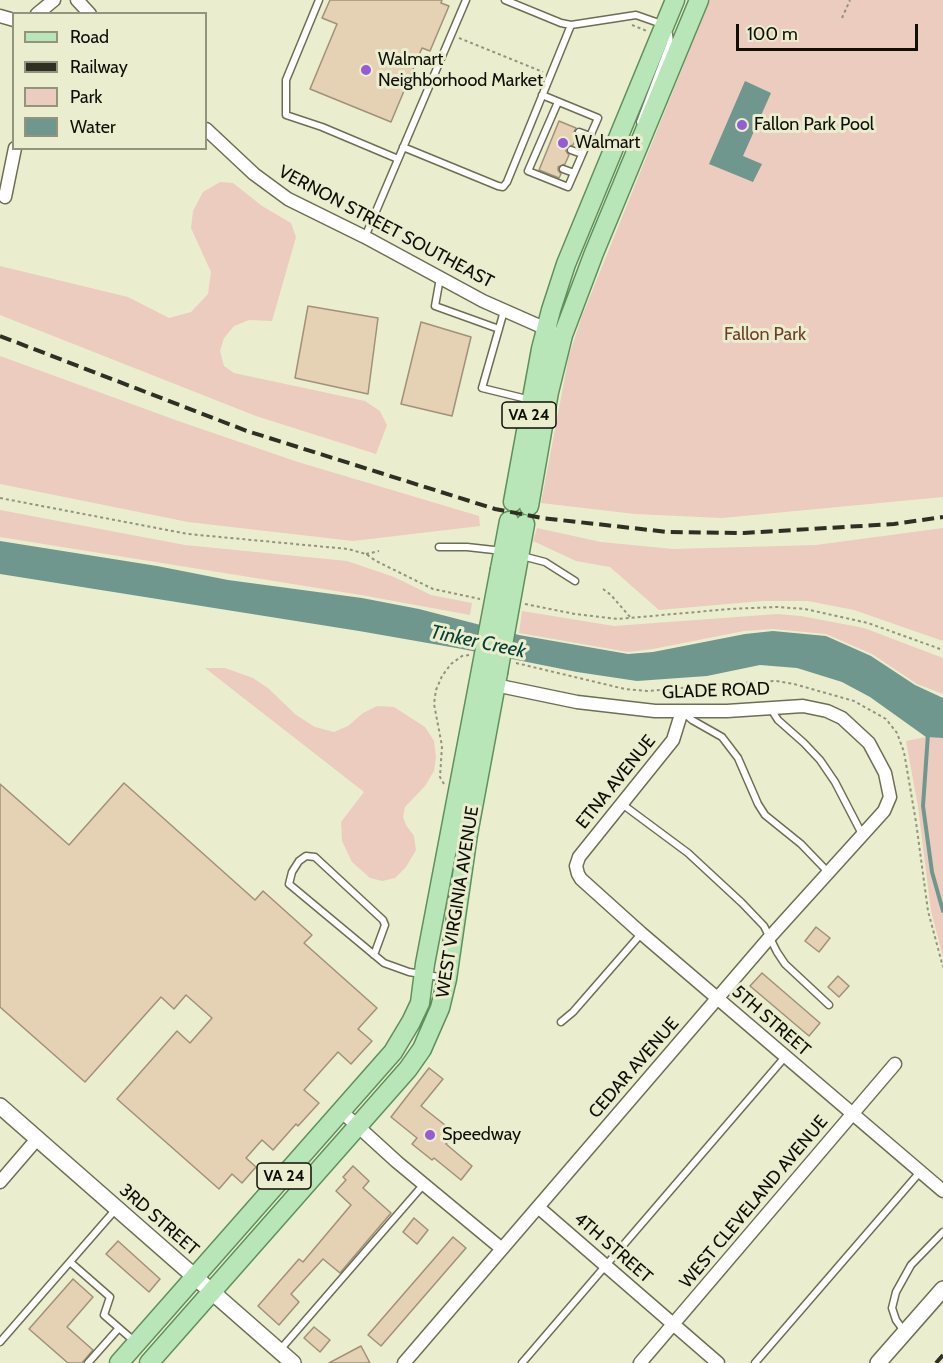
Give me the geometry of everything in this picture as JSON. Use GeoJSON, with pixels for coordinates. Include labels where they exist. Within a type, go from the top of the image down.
{"type":"FeatureCollection","features":[{"type":"Feature","properties":{"kind":"main road","name":"VA 24"},"geometry":{"type":"LineString","coordinates":[[519,513],[531,400],[545,329],[566,264],[675,0]]}},
{"type":"Feature","properties":{"kind":"main road","name":"VA 24"},"geometry":{"type":"LineString","coordinates":[[510,562],[519,513],[563,335],[594,253],[699,0]]}},
{"type":"Feature","properties":{"kind":"main road","name":"WEST VIRGINIA AVENUE"},"geometry":{"type":"LineString","coordinates":[[156,1361],[212,1292],[408,1069],[422,1049],[436,1018],[447,979],[510,562]]}},
{"type":"Feature","properties":{"kind":"main road","name":"WEST VIRGINIA AVENUE"},"geometry":{"type":"LineString","coordinates":[[119,1363],[402,1039],[420,1003],[424,976],[491,676]]}},
{"type":"Feature","properties":{"kind":"street"},"geometry":{"type":"LineString","coordinates":[[40,12],[54,0]]}},
{"type":"Feature","properties":{"kind":"street"},"geometry":{"type":"LineString","coordinates":[[77,0],[88,12]]}},
{"type":"Feature","properties":{"kind":"street","name":"VERNON STREET SOUTHEAST"},"geometry":{"type":"LineString","coordinates":[[207,130],[270,188],[288,200],[365,237],[504,311],[563,335]]}},
{"type":"Feature","properties":{"kind":"street"},"geometry":{"type":"LineString","coordinates":[[5,197],[15,150]]}},
{"type":"Feature","properties":{"kind":"street","name":"GLADE ROAD"},"geometry":{"type":"LineString","coordinates":[[491,676],[577,702],[655,711],[727,711],[812,707],[827,711],[842,718],[869,743],[885,773],[890,797]]}},
{"type":"Feature","properties":{"kind":"street","name":"ETNA AVENUE"},"geometry":{"type":"LineString","coordinates":[[578,874],[576,866],[579,857],[673,740],[682,711]]}},
{"type":"Feature","properties":{"kind":"street","name":"CEDAR AVENUE"},"geometry":{"type":"LineString","coordinates":[[404,1363],[770,937],[884,811],[890,797]]}},
{"type":"Feature","properties":{"kind":"street","name":"5TH STREET"},"geometry":{"type":"LineString","coordinates":[[578,874],[641,933],[943,1191]]}},
{"type":"Feature","properties":{"kind":"street","name":"WEST CLEVELAND AVENUE"},"geometry":{"type":"LineString","coordinates":[[640,1363],[895,1064]]}},
{"type":"Feature","properties":{"kind":"street","name":"3RD STREET"},"geometry":{"type":"LineString","coordinates":[[0,1106],[293,1363]]}},
{"type":"Feature","properties":{"kind":"street"},"geometry":{"type":"LineString","coordinates":[[341,1111],[502,1249]]}},
{"type":"Feature","properties":{"kind":"street"},"geometry":{"type":"LineString","coordinates":[[0,1182],[37,1138]]}},
{"type":"Feature","properties":{"kind":"street","name":"4TH STREET"},"geometry":{"type":"LineString","coordinates":[[538,1207],[718,1363]]}},
{"type":"Feature","properties":{"kind":"street"},"geometry":{"type":"LineString","coordinates":[[878,1363],[943,1289]]}},
{"type":"Feature","properties":{"kind":"lane"},"geometry":{"type":"LineString","coordinates":[[319,0],[286,80],[286,115],[322,127],[398,159]]}},
{"type":"Feature","properties":{"kind":"lane"},"geometry":{"type":"LineString","coordinates":[[365,237],[466,0]]}},
{"type":"Feature","properties":{"kind":"lane"},"geometry":{"type":"LineString","coordinates":[[505,0],[571,25],[636,15],[656,22],[669,34],[670,43],[642,114],[633,157]]}},
{"type":"Feature","properties":{"kind":"lane"},"geometry":{"type":"LineString","coordinates":[[404,147],[498,186],[503,186],[507,182],[571,25]]}},
{"type":"Feature","properties":{"kind":"lane"},"geometry":{"type":"LineString","coordinates":[[542,95],[598,118],[568,187],[528,171],[558,102]]}},
{"type":"Feature","properties":{"kind":"lane"},"geometry":{"type":"LineString","coordinates":[[550,120],[558,123]]}},
{"type":"Feature","properties":{"kind":"lane"},"geometry":{"type":"LineString","coordinates":[[579,132],[590,136]]}},
{"type":"Feature","properties":{"kind":"lane"},"geometry":{"type":"LineString","coordinates":[[543,137],[551,141]]}},
{"type":"Feature","properties":{"kind":"lane"},"geometry":{"type":"LineString","coordinates":[[571,150],[582,154]]}},
{"type":"Feature","properties":{"kind":"lane"},"geometry":{"type":"LineString","coordinates":[[517,157],[543,160]]}},
{"type":"Feature","properties":{"kind":"lane"},"geometry":{"type":"LineString","coordinates":[[563,169],[574,173]]}},
{"type":"Feature","properties":{"kind":"lane"},"geometry":{"type":"LineString","coordinates":[[440,278],[435,306],[499,329]]}},
{"type":"Feature","properties":{"kind":"lane"},"geometry":{"type":"LineString","coordinates":[[504,311],[482,388],[531,400]]}},
{"type":"Feature","properties":{"kind":"lane"},"geometry":{"type":"LineString","coordinates":[[439,547],[467,547],[510,562],[545,562],[575,581]]}},
{"type":"Feature","properties":{"kind":"lane"},"geometry":{"type":"LineString","coordinates":[[771,708],[778,720],[804,743],[825,767],[841,791],[862,834]]}},
{"type":"Feature","properties":{"kind":"lane"},"geometry":{"type":"LineString","coordinates":[[682,711],[692,720],[722,737],[738,758],[765,815],[816,857],[828,872]]}},
{"type":"Feature","properties":{"kind":"lane"},"geometry":{"type":"LineString","coordinates":[[622,804],[688,853],[764,926],[785,964],[829,1005]]}},
{"type":"Feature","properties":{"kind":"lane"},"geometry":{"type":"LineString","coordinates":[[374,955],[385,925],[383,920],[315,857],[306,855],[292,872],[289,884],[374,955],[393,968],[447,979]]}},
{"type":"Feature","properties":{"kind":"lane"},"geometry":{"type":"LineString","coordinates":[[561,1022],[573,1012],[641,933]]}},
{"type":"Feature","properties":{"kind":"lane"},"geometry":{"type":"LineString","coordinates":[[522,1363],[785,1057]]}},
{"type":"Feature","properties":{"kind":"lane"},"geometry":{"type":"LineString","coordinates":[[755,1363],[920,1172]]}},
{"type":"Feature","properties":{"kind":"lane"},"geometry":{"type":"LineString","coordinates":[[279,1351],[424,1184]]}},
{"type":"Feature","properties":{"kind":"lane"},"geometry":{"type":"LineString","coordinates":[[0,1342],[117,1208]]}},
{"type":"Feature","properties":{"kind":"lane"},"geometry":{"type":"LineString","coordinates":[[905,1332],[894,1318],[892,1308],[897,1292],[911,1265],[943,1232]]}},
{"type":"Feature","properties":{"kind":"lane"},"geometry":{"type":"LineString","coordinates":[[70,1262],[110,1297],[104,1315],[137,1343]]}},
{"type":"Feature","properties":{"kind":"lane"},"geometry":{"type":"LineString","coordinates":[[88,1363],[119,1328]]}},
{"type":"Feature","properties":{"kind":"path"},"geometry":{"type":"LineString","coordinates":[[842,18],[850,0]]}},
{"type":"Feature","properties":{"kind":"path"},"geometry":{"type":"LineString","coordinates":[[0,498],[188,534],[348,549],[366,554],[434,589],[478,599]]}},
{"type":"Feature","properties":{"kind":"path"},"geometry":{"type":"LineString","coordinates":[[366,554],[379,551]]}},
{"type":"Feature","properties":{"kind":"path"},"geometry":{"type":"LineString","coordinates":[[603,589],[630,618]]}},
{"type":"Feature","properties":{"kind":"path"},"geometry":{"type":"LineString","coordinates":[[523,604],[618,619],[754,608],[805,609],[868,623],[943,650]]}},
{"type":"Feature","properties":{"kind":"green space","name":"Fallon Park"},"geometry":{"type":"Polygon","coordinates":[[[710,0],[943,0],[943,497],[722,518],[635,514],[541,503],[569,355],[582,316],[710,0]]]}},
{"type":"Feature","properties":{"kind":"green space"},"geometry":{"type":"Polygon","coordinates":[[[220,182],[233,183],[262,206],[291,223],[296,237],[272,321],[249,320],[234,326],[224,338],[220,351],[224,366],[234,373],[365,401],[380,411],[387,425],[376,454],[256,416],[0,315],[0,266],[128,297],[169,318],[191,312],[208,294],[211,272],[191,228],[193,211],[203,192],[220,182]]]}},
{"type":"Feature","properties":{"kind":"green space"},"geometry":{"type":"Polygon","coordinates":[[[0,356],[298,462],[479,516],[480,526],[353,541],[188,522],[0,484],[0,356]]]}},
{"type":"Feature","properties":{"kind":"green space"},"geometry":{"type":"Polygon","coordinates":[[[0,510],[185,545],[347,561],[394,577],[431,595],[472,603],[470,615],[361,595],[0,537],[0,510]]]}},
{"type":"Feature","properties":{"kind":"green space"},"geometry":{"type":"Polygon","coordinates":[[[537,528],[601,542],[673,549],[816,545],[943,528],[943,641],[854,610],[808,601],[762,601],[659,610],[610,567],[576,561],[533,541],[537,528]]]}},
{"type":"Feature","properties":{"kind":"green space"},"geometry":{"type":"Polygon","coordinates":[[[522,611],[614,626],[777,614],[801,616],[864,628],[943,658],[943,694],[917,684],[872,654],[826,634],[773,629],[744,631],[628,652],[519,633],[522,611]]]}},
{"type":"Feature","properties":{"kind":"green space"},"geometry":{"type":"Polygon","coordinates":[[[205,668],[225,668],[253,678],[268,688],[296,715],[315,727],[334,732],[348,726],[363,713],[377,706],[394,707],[425,727],[434,741],[436,757],[434,771],[425,786],[405,807],[403,817],[414,836],[416,850],[406,867],[395,878],[382,881],[370,878],[352,862],[342,841],[341,822],[364,792],[205,668]]]}},
{"type":"Feature","properties":{"kind":"green space"},"geometry":{"type":"Polygon","coordinates":[[[926,737],[943,738],[943,957],[931,911],[918,807],[906,741],[926,737]]]}},
{"type":"Feature","properties":{"kind":"water","name":"Fallon Park Pool"},"geometry":{"type":"Polygon","coordinates":[[[745,81],[771,93],[743,156],[762,164],[753,182],[709,164],[745,81]]]}},
{"type":"Feature","properties":{"kind":"water","name":"Tinker Creek"},"geometry":{"type":"Polygon","coordinates":[[[0,541],[157,566],[228,580],[362,598],[419,609],[519,635],[628,654],[653,652],[745,634],[773,631],[826,636],[871,656],[915,685],[943,698],[943,738],[926,737],[870,697],[842,682],[797,668],[760,665],[707,676],[637,681],[577,672],[359,631],[0,574],[0,541]]]}},
{"type":"Feature","properties":{"kind":"building","name":"Walmart Neighborhood Market"},"geometry":{"type":"Polygon","coordinates":[[[330,0],[442,0],[441,3],[449,6],[430,51],[422,48],[391,122],[310,89],[337,24],[322,18],[330,0]]]}},
{"type":"Feature","properties":{"kind":"building"},"geometry":{"type":"Polygon","coordinates":[[[559,121],[576,128],[574,132],[577,137],[573,145],[566,148],[569,155],[565,164],[558,167],[561,174],[559,178],[539,170],[559,121]]]}},
{"type":"Feature","properties":{"kind":"building"},"geometry":{"type":"Polygon","coordinates":[[[308,306],[378,318],[368,394],[295,378],[308,306]]]}},
{"type":"Feature","properties":{"kind":"building"},"geometry":{"type":"Polygon","coordinates":[[[421,322],[471,337],[452,416],[401,404],[421,322]]]}},
{"type":"Feature","properties":{"kind":"building"},"geometry":{"type":"Polygon","coordinates":[[[124,783],[255,900],[263,891],[312,935],[304,943],[377,1008],[358,1029],[372,1041],[351,1064],[338,1052],[304,1090],[319,1103],[273,1150],[262,1140],[246,1158],[256,1167],[242,1183],[232,1174],[219,1189],[117,1099],[177,1031],[190,1043],[212,1018],[186,995],[174,1009],[161,997],[85,1082],[0,1007],[0,784],[69,845],[124,783]]]}},
{"type":"Feature","properties":{"kind":"building"},"geometry":{"type":"Polygon","coordinates":[[[816,927],[830,938],[819,952],[805,941],[816,927]]]}},
{"type":"Feature","properties":{"kind":"building"},"geometry":{"type":"Polygon","coordinates":[[[762,973],[820,1023],[809,1036],[750,986],[762,973]]]}},
{"type":"Feature","properties":{"kind":"building"},"geometry":{"type":"Polygon","coordinates":[[[838,976],[849,986],[839,997],[828,987],[838,976]]]}},
{"type":"Feature","properties":{"kind":"building"},"geometry":{"type":"Polygon","coordinates":[[[429,1068],[443,1079],[421,1106],[455,1133],[446,1144],[472,1166],[461,1180],[412,1144],[417,1138],[391,1117],[429,1068]]]}},
{"type":"Feature","properties":{"kind":"building"},"geometry":{"type":"Polygon","coordinates":[[[353,1166],[369,1181],[363,1188],[391,1213],[340,1273],[323,1259],[291,1294],[299,1302],[279,1325],[258,1306],[299,1259],[303,1262],[351,1205],[336,1191],[346,1180],[343,1177],[353,1166]]]}},
{"type":"Feature","properties":{"kind":"building"},"geometry":{"type":"Polygon","coordinates":[[[414,1218],[428,1230],[417,1244],[403,1232],[414,1218]]]}},
{"type":"Feature","properties":{"kind":"building"},"geometry":{"type":"Polygon","coordinates":[[[453,1237],[466,1248],[381,1346],[368,1335],[453,1237]]]}},
{"type":"Feature","properties":{"kind":"building"},"geometry":{"type":"Polygon","coordinates":[[[118,1241],[160,1279],[149,1292],[106,1254],[118,1241]]]}},
{"type":"Feature","properties":{"kind":"building"},"geometry":{"type":"Polygon","coordinates":[[[73,1279],[93,1297],[67,1327],[93,1350],[82,1363],[68,1363],[29,1329],[73,1279]]]}},
{"type":"Feature","properties":{"kind":"building"},"geometry":{"type":"Polygon","coordinates":[[[314,1327],[330,1340],[320,1352],[304,1338],[314,1327]]]}},
{"type":"Feature","properties":{"kind":"building"},"geometry":{"type":"Polygon","coordinates":[[[361,1346],[370,1363],[329,1363],[361,1346]]]}},
{"type":"Feature","properties":{"kind":"waterway"},"geometry":{"type":"LineString","coordinates":[[928,734],[923,806],[932,872],[943,911]]}},
{"type":"Feature","properties":{"kind":"railway"},"geometry":{"type":"LineString","coordinates":[[0,336],[247,431],[495,509],[542,518],[668,532],[744,533],[894,524],[943,517]]}},
{"type":"Feature","properties":{"kind":"railway"},"geometry":{"type":"LineString","coordinates":[[936,1363],[943,1355]]}},
{"type":"Feature","properties":{"kind":"place","name":"Walmart Neighborhood Market"},"geometry":{"type":"Point","coordinates":[366,70]}},
{"type":"Feature","properties":{"kind":"place","name":"Fallon Park Pool"},"geometry":{"type":"Point","coordinates":[742,125]}},
{"type":"Feature","properties":{"kind":"place","name":"Walmart"},"geometry":{"type":"Point","coordinates":[563,143]}},
{"type":"Feature","properties":{"kind":"place","name":"Speedway"},"geometry":{"type":"Point","coordinates":[430,1135]}}]}
